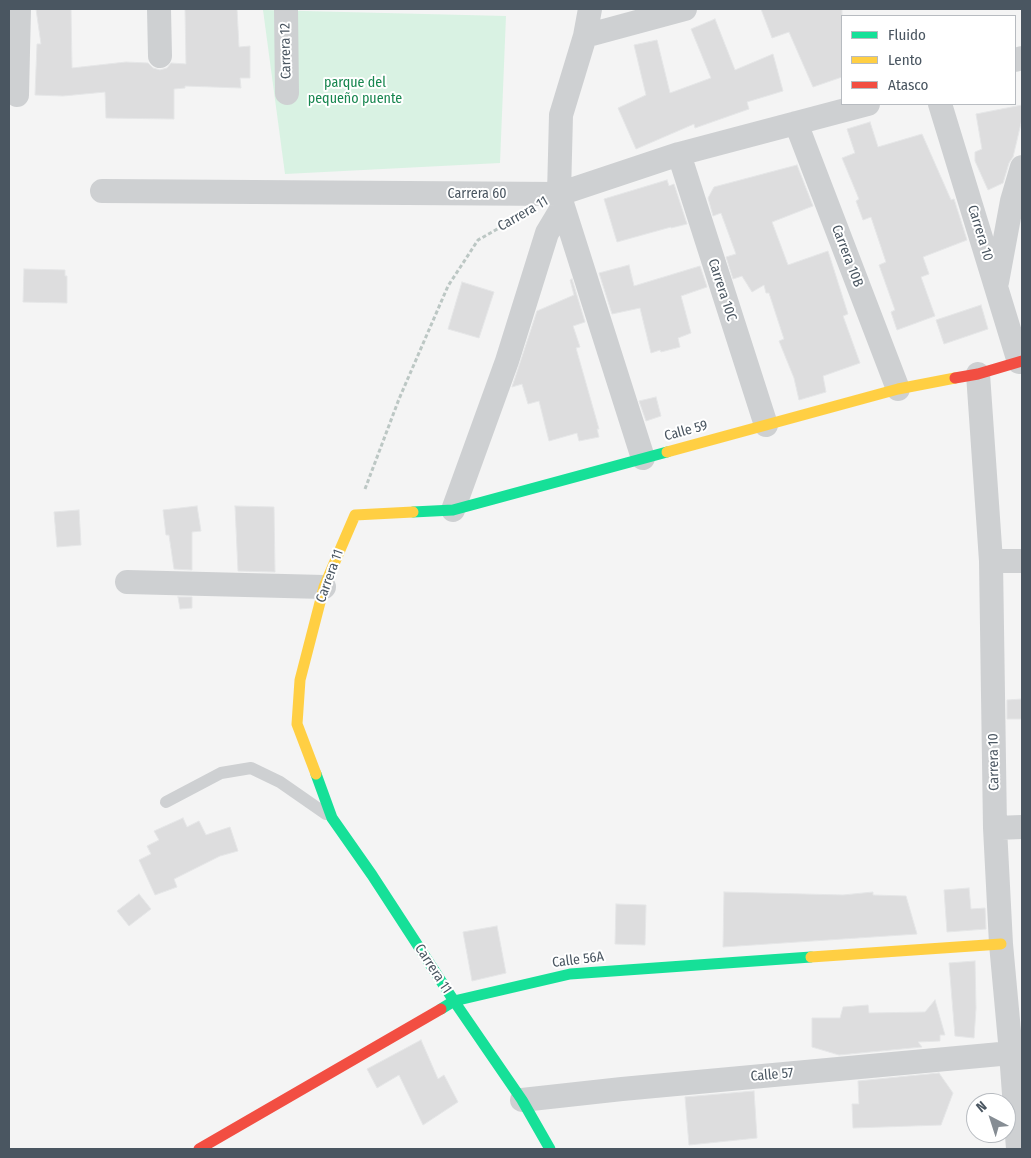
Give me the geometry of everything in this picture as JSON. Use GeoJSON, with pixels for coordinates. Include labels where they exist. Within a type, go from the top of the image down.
{"type":"FeatureCollection","features":[{"type":"Feature","properties":{"kind":"street"},"geometry":{"type":"LineString","coordinates":[[17,95],[19,9]]}},
{"type":"Feature","properties":{"kind":"street"},"geometry":{"type":"LineString","coordinates":[[158,9],[160,56]]}},
{"type":"Feature","properties":{"kind":"street","name":"Carrera 12"},"geometry":{"type":"LineString","coordinates":[[286,9],[287,93]]}},
{"type":"Feature","properties":{"kind":"street","name":"Carrera 11"},"geometry":{"type":"LineString","coordinates":[[453,510],[507,361],[547,233],[560,201],[562,115],[585,36],[590,9]]}},
{"type":"Feature","properties":{"kind":"street"},"geometry":{"type":"LineString","coordinates":[[585,36],[685,9]]}},
{"type":"Feature","properties":{"kind":"street","name":"Carrera 60"},"geometry":{"type":"LineString","coordinates":[[102,191],[560,201],[679,154],[864,105]]}},
{"type":"Feature","properties":{"kind":"street","name":"Carrera 10"},"geometry":{"type":"LineString","coordinates":[[940,105],[1021,362]]}},
{"type":"Feature","properties":{"kind":"street","name":"Carrera 10B"},"geometry":{"type":"LineString","coordinates":[[796,123],[898,389]]}},
{"type":"Feature","properties":{"kind":"street","name":"Carrera 10C"},"geometry":{"type":"LineString","coordinates":[[679,154],[766,425]]}},
{"type":"Feature","properties":{"kind":"street"},"geometry":{"type":"LineString","coordinates":[[996,286],[1012,202],[1022,167]]}},
{"type":"Feature","properties":{"kind":"street"},"geometry":{"type":"LineString","coordinates":[[560,201],[644,458]]}},
{"type":"Feature","properties":{"kind":"street","name":"Calle 59"},"geometry":{"type":"LineString","coordinates":[[355,515],[453,510],[898,389],[978,374],[1021,362]]}},
{"type":"Feature","properties":{"kind":"street","name":"Carrera 10"},"geometry":{"type":"LineString","coordinates":[[978,374],[991,560],[995,828],[1001,944],[1017,1052],[1018,1149]]}},
{"type":"Feature","properties":{"kind":"street","name":"Carrera 11"},"geometry":{"type":"LineString","coordinates":[[355,515],[324,587],[300,680],[296,724],[332,818],[372,874],[454,1001],[522,1100],[550,1149]]}},
{"type":"Feature","properties":{"kind":"street"},"geometry":{"type":"LineString","coordinates":[[991,560],[1022,561]]}},
{"type":"Feature","properties":{"kind":"street"},"geometry":{"type":"LineString","coordinates":[[127,582],[324,587]]}},
{"type":"Feature","properties":{"kind":"street"},"geometry":{"type":"LineString","coordinates":[[995,828],[1022,827]]}},
{"type":"Feature","properties":{"kind":"street","name":"Calle 56A"},"geometry":{"type":"LineString","coordinates":[[199,1149],[454,1001],[570,974],[1001,944]]}},
{"type":"Feature","properties":{"kind":"street","name":"Calle 57"},"geometry":{"type":"LineString","coordinates":[[522,1100],[1017,1052]]}},
{"type":"Feature","properties":{"kind":"lane"},"geometry":{"type":"LineString","coordinates":[[166,802],[221,773],[251,768],[280,782],[332,818]]}},
{"type":"Feature","properties":{"kind":"path","name":"Carrera 11"},"geometry":{"type":"LineString","coordinates":[[355,515],[399,399],[448,286],[478,240],[518,217]]}},
{"type":"Feature","properties":{"kind":"green space","name":"parque del pequeño puente"},"geometry":{"type":"Polygon","coordinates":[[[263,10],[506,16],[500,163],[285,174],[263,10]]]}},
{"type":"Feature","properties":{"kind":"building"},"geometry":{"type":"Polygon","coordinates":[[[36,9],[71,9],[72,68],[126,62],[148,63],[153,68],[160,70],[167,68],[171,63],[186,64],[185,9],[237,9],[239,47],[250,46],[250,78],[240,78],[241,88],[185,86],[185,88],[174,89],[174,119],[106,118],[105,92],[63,96],[35,95],[37,44],[41,44],[36,9]]]}},
{"type":"Feature","properties":{"kind":"building"},"geometry":{"type":"Polygon","coordinates":[[[761,9],[842,9],[841,77],[813,87],[789,32],[772,38],[761,9]]]}},
{"type":"Feature","properties":{"kind":"building"},"geometry":{"type":"Polygon","coordinates":[[[715,19],[735,70],[773,54],[783,91],[747,102],[749,109],[695,128],[694,124],[636,149],[618,108],[646,95],[634,45],[657,40],[670,93],[711,78],[691,29],[715,19]]]}},
{"type":"Feature","properties":{"kind":"building"},"geometry":{"type":"Polygon","coordinates":[[[1022,105],[1022,119],[1013,157],[1009,163],[1003,183],[988,190],[975,161],[975,152],[982,149],[976,114],[1022,105]]]}},
{"type":"Feature","properties":{"kind":"building"},"geometry":{"type":"Polygon","coordinates":[[[870,122],[878,147],[922,134],[951,200],[954,199],[967,240],[923,257],[929,274],[921,277],[935,316],[897,330],[891,312],[895,310],[879,265],[886,262],[871,217],[863,220],[856,201],[859,199],[842,158],[855,153],[847,129],[870,122]]]}},
{"type":"Feature","properties":{"kind":"building"},"geometry":{"type":"Polygon","coordinates":[[[797,165],[813,206],[772,222],[788,265],[828,251],[848,314],[843,316],[860,363],[823,376],[826,392],[799,400],[794,378],[779,341],[784,339],[769,293],[766,293],[764,285],[752,292],[742,276],[733,279],[726,257],[736,254],[721,213],[713,216],[708,198],[714,187],[797,165]]]}},
{"type":"Feature","properties":{"kind":"building"},"geometry":{"type":"Polygon","coordinates":[[[667,180],[669,186],[674,184],[687,224],[617,242],[604,199],[667,180]]]}},
{"type":"Feature","properties":{"kind":"building"},"geometry":{"type":"Polygon","coordinates":[[[629,265],[634,286],[700,266],[707,287],[681,296],[691,333],[678,338],[680,347],[651,353],[640,308],[612,314],[599,273],[629,265]]]}},
{"type":"Feature","properties":{"kind":"building"},"geometry":{"type":"Polygon","coordinates":[[[24,269],[65,270],[65,276],[67,276],[67,303],[23,302],[24,269]]]}},
{"type":"Feature","properties":{"kind":"building"},"geometry":{"type":"Polygon","coordinates":[[[572,279],[585,322],[573,326],[580,347],[576,348],[599,429],[597,429],[599,437],[579,441],[577,433],[549,441],[539,401],[528,404],[522,384],[512,387],[537,311],[574,295],[570,280],[572,279]]]}},
{"type":"Feature","properties":{"kind":"building"},"geometry":{"type":"Polygon","coordinates":[[[462,282],[494,292],[479,338],[448,329],[462,282]]]}},
{"type":"Feature","properties":{"kind":"building"},"geometry":{"type":"Polygon","coordinates":[[[981,305],[988,329],[944,344],[936,320],[981,305]]]}},
{"type":"Feature","properties":{"kind":"building"},"geometry":{"type":"Polygon","coordinates":[[[656,397],[661,416],[646,421],[639,401],[656,397]]]}},
{"type":"Feature","properties":{"kind":"building"},"geometry":{"type":"Polygon","coordinates":[[[197,506],[201,531],[192,532],[192,570],[174,569],[169,535],[166,535],[163,510],[197,506]]]}},
{"type":"Feature","properties":{"kind":"building"},"geometry":{"type":"Polygon","coordinates":[[[235,506],[274,507],[275,572],[238,571],[235,506]]]}},
{"type":"Feature","properties":{"kind":"building"},"geometry":{"type":"Polygon","coordinates":[[[79,510],[81,545],[57,547],[54,512],[79,510]]]}},
{"type":"Feature","properties":{"kind":"building"},"geometry":{"type":"Polygon","coordinates":[[[178,597],[192,597],[192,608],[180,609],[178,597]]]}},
{"type":"Feature","properties":{"kind":"building"},"geometry":{"type":"Polygon","coordinates":[[[1022,699],[1022,719],[1007,719],[1007,700],[1022,699]]]}},
{"type":"Feature","properties":{"kind":"building"},"geometry":{"type":"Polygon","coordinates":[[[183,818],[187,827],[199,821],[206,835],[230,827],[238,851],[220,856],[174,879],[177,887],[155,895],[139,860],[151,854],[147,846],[159,840],[154,831],[183,818]]]}},
{"type":"Feature","properties":{"kind":"building"},"geometry":{"type":"Polygon","coordinates":[[[969,888],[971,909],[985,908],[986,929],[947,932],[944,890],[969,888]]]}},
{"type":"Feature","properties":{"kind":"building"},"geometry":{"type":"Polygon","coordinates":[[[724,892],[843,895],[873,892],[873,895],[906,896],[917,934],[723,947],[724,892]]]}},
{"type":"Feature","properties":{"kind":"building"},"geometry":{"type":"Polygon","coordinates":[[[139,894],[151,909],[129,926],[117,911],[139,894]]]}},
{"type":"Feature","properties":{"kind":"building"},"geometry":{"type":"Polygon","coordinates":[[[616,904],[646,905],[645,945],[615,944],[616,904]]]}},
{"type":"Feature","properties":{"kind":"building"},"geometry":{"type":"Polygon","coordinates":[[[497,926],[506,973],[472,981],[463,932],[497,926]]]}},
{"type":"Feature","properties":{"kind":"building"},"geometry":{"type":"Polygon","coordinates":[[[975,961],[976,1008],[974,1038],[955,1036],[949,963],[975,961]]]}},
{"type":"Feature","properties":{"kind":"building"},"geometry":{"type":"Polygon","coordinates":[[[935,1000],[945,1035],[940,1035],[940,1041],[918,1042],[922,1047],[839,1055],[812,1047],[812,1018],[840,1018],[843,1007],[868,1005],[869,1013],[925,1012],[935,1000]]]}},
{"type":"Feature","properties":{"kind":"building"},"geometry":{"type":"Polygon","coordinates":[[[421,1040],[438,1079],[444,1075],[458,1102],[423,1125],[399,1075],[377,1088],[367,1069],[421,1040]]]}},
{"type":"Feature","properties":{"kind":"building"},"geometry":{"type":"Polygon","coordinates":[[[939,1073],[953,1093],[941,1125],[853,1128],[852,1104],[859,1104],[858,1081],[939,1073]]]}},
{"type":"Feature","properties":{"kind":"building"},"geometry":{"type":"Polygon","coordinates":[[[754,1091],[757,1138],[689,1145],[685,1097],[754,1091]]]}},
{"type":"Feature","properties":{"kind":"traffic: fast"},"geometry":{"type":"LineString","coordinates":[[413,512],[453,510],[667,452]]}},
{"type":"Feature","properties":{"kind":"traffic: fast"},"geometry":{"type":"LineString","coordinates":[[316,774],[332,818],[522,1100],[550,1149]]}},
{"type":"Feature","properties":{"kind":"traffic: fast"},"geometry":{"type":"LineString","coordinates":[[441,1009],[454,1001],[570,974],[811,957]]}},
{"type":"Feature","properties":{"kind":"traffic: slow"},"geometry":{"type":"LineString","coordinates":[[667,452],[898,389],[955,378]]}},
{"type":"Feature","properties":{"kind":"traffic: slow"},"geometry":{"type":"LineString","coordinates":[[316,774],[297,724],[300,680],[324,587],[355,515],[413,512]]}},
{"type":"Feature","properties":{"kind":"traffic: slow"},"geometry":{"type":"LineString","coordinates":[[811,957],[1001,944]]}},
{"type":"Feature","properties":{"kind":"traffic: jam"},"geometry":{"type":"LineString","coordinates":[[955,378],[978,374],[1022,361]]}},
{"type":"Feature","properties":{"kind":"traffic: jam"},"geometry":{"type":"LineString","coordinates":[[199,1149],[441,1009]]}}]}
